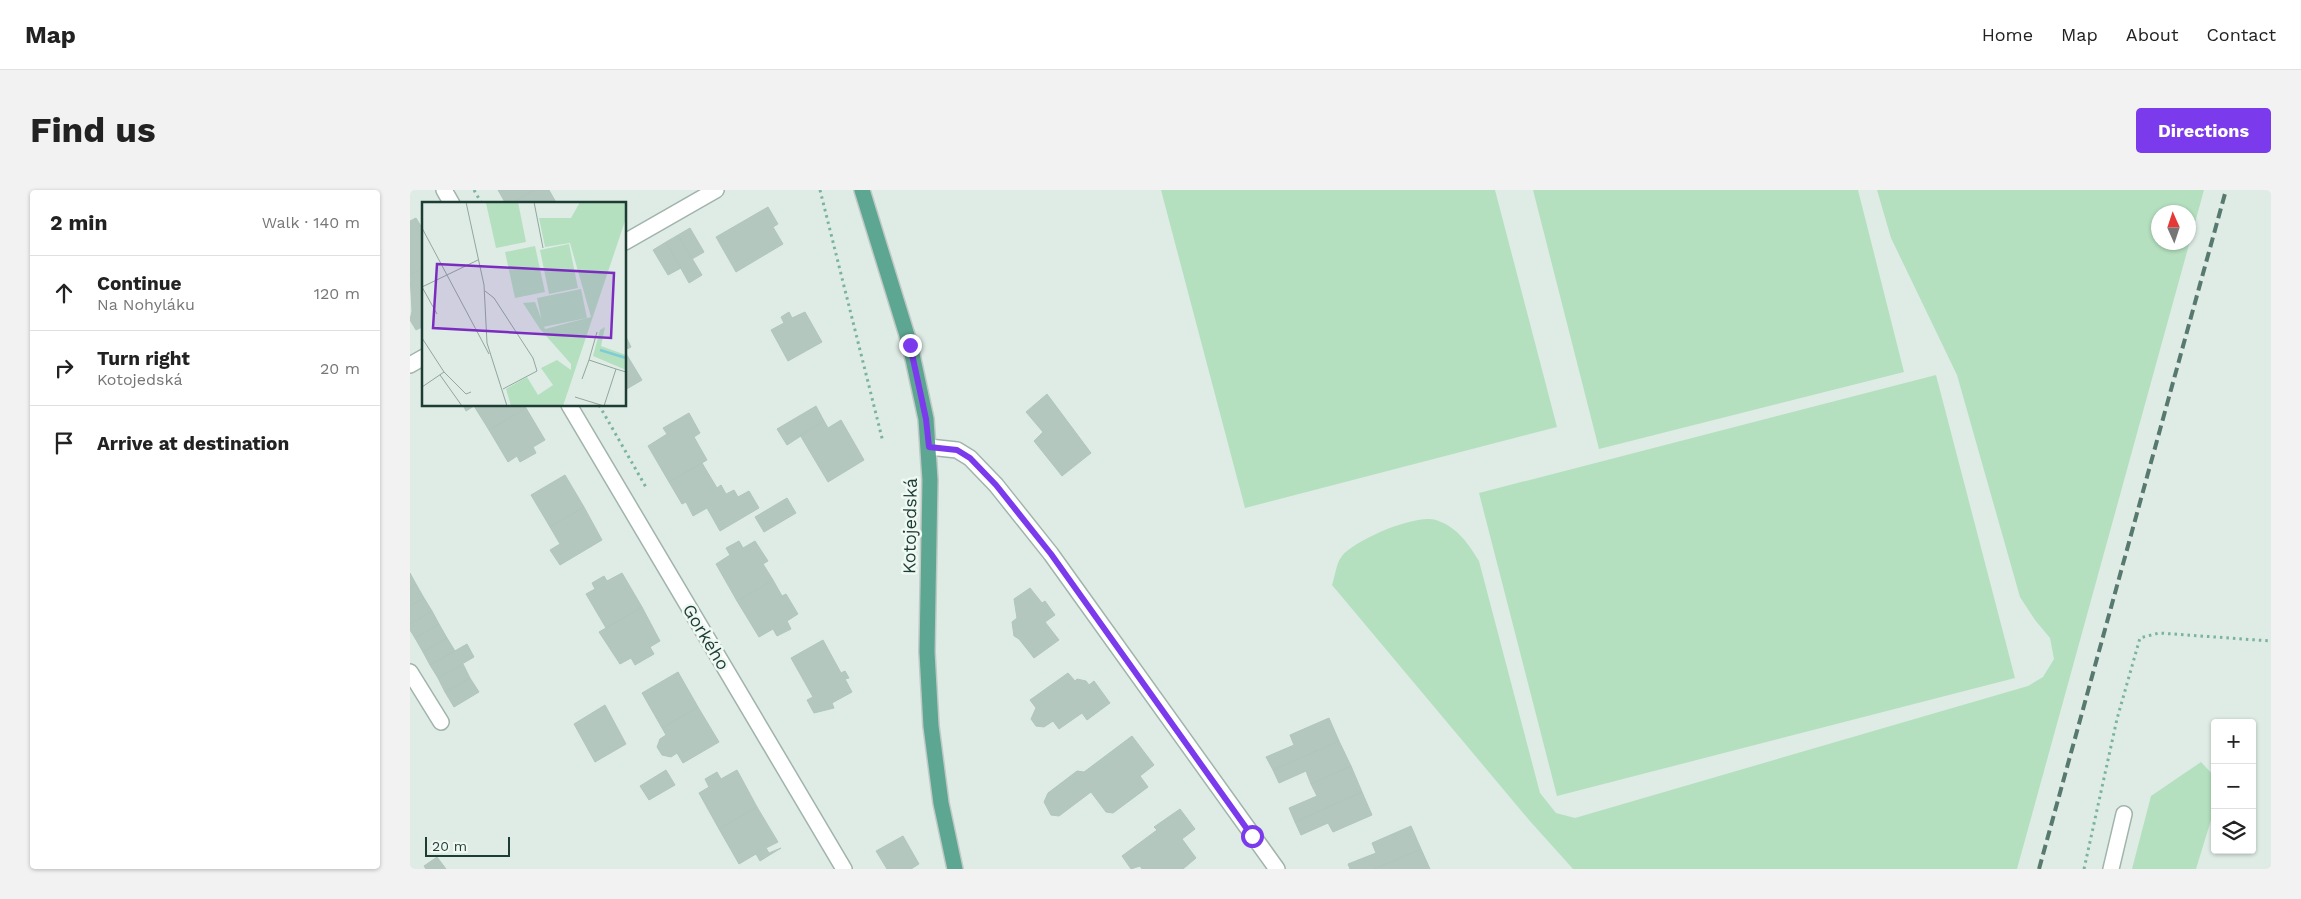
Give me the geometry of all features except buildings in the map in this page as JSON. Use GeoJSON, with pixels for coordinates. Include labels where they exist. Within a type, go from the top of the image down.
{"type":"FeatureCollection","features":[{"type":"Feature","properties":{"kind":"main road","name":"Kotojedská"},"geometry":{"type":"LineString","coordinates":[[862,190],[910,345],[926,419],[929,447],[927,652],[930,717],[942,803],[956,869]]}},
{"type":"Feature","properties":{"kind":"street"},"geometry":{"type":"LineString","coordinates":[[444,190],[451,202]]}},
{"type":"Feature","properties":{"kind":"street"},"geometry":{"type":"LineString","coordinates":[[626,241],[716,190]]}},
{"type":"Feature","properties":{"kind":"street"},"geometry":{"type":"LineString","coordinates":[[410,365],[422,358]]}},
{"type":"Feature","properties":{"kind":"street","name":"Gorkého"},"geometry":{"type":"LineString","coordinates":[[570,406],[844,869]]}},
{"type":"Feature","properties":{"kind":"street"},"geometry":{"type":"LineString","coordinates":[[929,447],[957,450],[970,458],[996,485],[1051,554],[1277,869]]}},
{"type":"Feature","properties":{"kind":"street"},"geometry":{"type":"LineString","coordinates":[[410,672],[440,722]]}},
{"type":"Feature","properties":{"kind":"street"},"geometry":{"type":"LineString","coordinates":[[2111,869],[2124,814]]}},
{"type":"Feature","properties":{"kind":"path"},"geometry":{"type":"LineString","coordinates":[[474,190],[481,202]]}},
{"type":"Feature","properties":{"kind":"path"},"geometry":{"type":"LineString","coordinates":[[820,190],[883,442]]}},
{"type":"Feature","properties":{"kind":"path"},"geometry":{"type":"LineString","coordinates":[[2084,869],[2117,719],[2140,638],[2159,633],[2271,641]]}},
{"type":"Feature","properties":{"kind":"green space"},"geometry":{"type":"Polygon","coordinates":[[[1161,190],[1495,190],[1557,427],[1245,508],[1161,190]]]}},
{"type":"Feature","properties":{"kind":"green space"},"geometry":{"type":"Polygon","coordinates":[[[1533,190],[1858,190],[1904,372],[1599,449],[1533,190]]]}},
{"type":"Feature","properties":{"kind":"green space"},"geometry":{"type":"Polygon","coordinates":[[[1877,190],[2204,190],[2196,219],[2196,205],[2151,205],[2151,250],[2187,250],[2017,869],[1573,869],[1529,820],[1332,585],[1342,556],[1372,536],[1400,525],[1426,519],[1436,520],[1456,531],[1471,548],[1479,561],[1540,793],[1556,813],[1575,818],[2028,686],[2043,677],[2054,659],[2050,638],[2020,597],[1957,375],[1891,238],[1877,190]]]}},
{"type":"Feature","properties":{"kind":"green space"},"geometry":{"type":"Polygon","coordinates":[[[1936,375],[2015,678],[1557,796],[1479,493],[1936,375]]]}},
{"type":"Feature","properties":{"kind":"green space"},"geometry":{"type":"Polygon","coordinates":[[[2201,762],[2211,773],[2211,820],[2196,869],[2132,869],[2151,796],[2201,762]]]}},
{"type":"Feature","properties":{"kind":"railway"},"geometry":{"type":"LineString","coordinates":[[2039,869],[2226,190]]}},
{"type":"Feature","properties":{"kind":"route"},"geometry":{"type":"LineString","coordinates":[[910,345],[926,419],[929,447],[957,450],[970,458],[996,485],[1051,554],[1252,836]]}}]}
